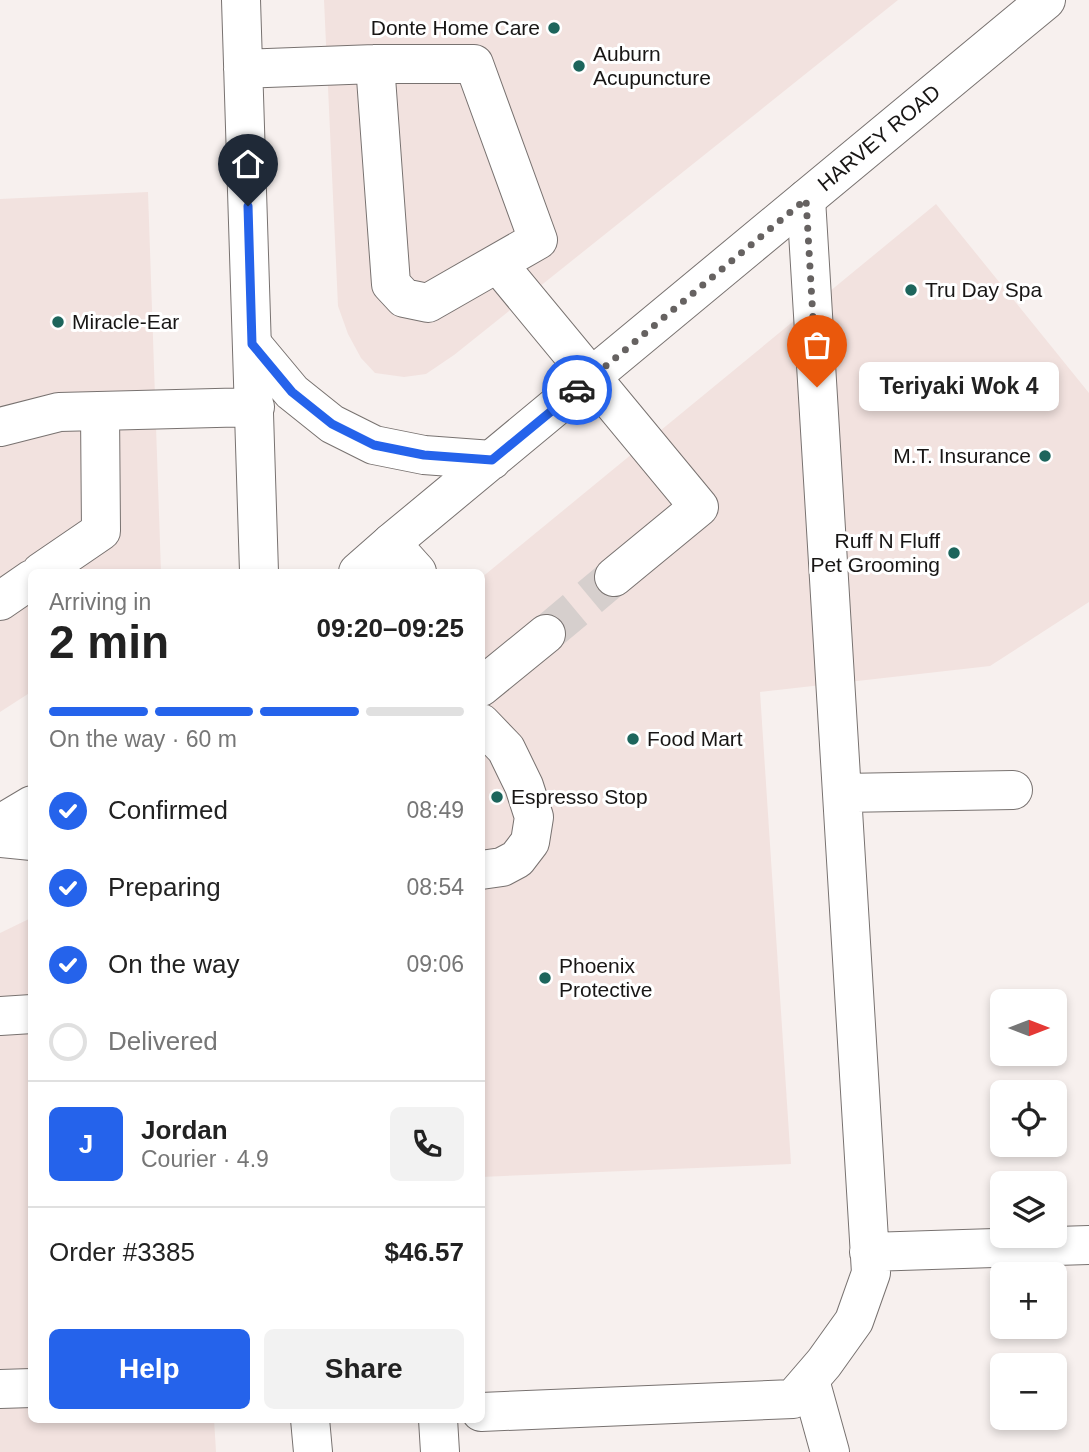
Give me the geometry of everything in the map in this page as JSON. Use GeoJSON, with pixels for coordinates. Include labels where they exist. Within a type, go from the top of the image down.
{"type":"FeatureCollection","features":[{"type":"Feature","properties":{"kind":"main road"},"geometry":{"type":"LineString","coordinates":[[241,0],[259,569]]}},
{"type":"Feature","properties":{"kind":"main road","name":"HARVEY ROAD"},"geometry":{"type":"LineString","coordinates":[[361,569],[1046,0]]}},
{"type":"Feature","properties":{"kind":"main road"},"geometry":{"type":"LineString","coordinates":[[243,69],[376,64],[474,64],[538,240],[428,303],[404,298],[391,284],[376,64]]}},
{"type":"Feature","properties":{"kind":"main road"},"geometry":{"type":"LineString","coordinates":[[485,1412],[793,1399],[854,1321],[871,1273],[806,199]]}},
{"type":"Feature","properties":{"kind":"main road"},"geometry":{"type":"LineString","coordinates":[[498,264],[699,507],[614,577]]}},
{"type":"Feature","properties":{"kind":"main road"},"geometry":{"type":"LineString","coordinates":[[252,344],[292,392],[332,424],[374,445],[424,455],[492,460]]}},
{"type":"Feature","properties":{"kind":"main road"},"geometry":{"type":"LineString","coordinates":[[0,428],[59,412],[255,407]]}},
{"type":"Feature","properties":{"kind":"main road"},"geometry":{"type":"LineString","coordinates":[[45,569],[101,531],[100,411]]}},
{"type":"Feature","properties":{"kind":"main road"},"geometry":{"type":"LineString","coordinates":[[391,543],[414,569]]}},
{"type":"Feature","properties":{"kind":"main road"},"geometry":{"type":"LineString","coordinates":[[0,601],[28,582]]}},
{"type":"Feature","properties":{"kind":"main road"},"geometry":{"type":"LineString","coordinates":[[488,668],[546,634]]}},
{"type":"Feature","properties":{"kind":"main road"},"geometry":{"type":"LineString","coordinates":[[485,727],[506,749],[524,786],[534,817],[530,842],[517,859],[502,867],[485,869]]}},
{"type":"Feature","properties":{"kind":"main road"},"geometry":{"type":"LineString","coordinates":[[842,793],[1013,790]]}},
{"type":"Feature","properties":{"kind":"main road"},"geometry":{"type":"LineString","coordinates":[[0,824],[28,807]]}},
{"type":"Feature","properties":{"kind":"main road"},"geometry":{"type":"LineString","coordinates":[[0,838],[28,841]]}},
{"type":"Feature","properties":{"kind":"main road"},"geometry":{"type":"LineString","coordinates":[[0,1016],[28,1014]]}},
{"type":"Feature","properties":{"kind":"main road"},"geometry":{"type":"LineString","coordinates":[[869,1252],[1089,1245]]}},
{"type":"Feature","properties":{"kind":"main road"},"geometry":{"type":"LineString","coordinates":[[810,1380],[830,1452]]}},
{"type":"Feature","properties":{"kind":"main road"},"geometry":{"type":"LineString","coordinates":[[0,1389],[28,1388]]}},
{"type":"Feature","properties":{"kind":"main road"},"geometry":{"type":"LineString","coordinates":[[310,1423],[313,1452]]}},
{"type":"Feature","properties":{"kind":"main road"},"geometry":{"type":"LineString","coordinates":[[438,1423],[440,1452]]}},
{"type":"Feature","properties":{"kind":"shaded area"},"geometry":{"type":"Polygon","coordinates":[[[324,0],[898,0],[454,355],[426,374],[404,377],[375,373],[361,358],[348,334],[338,306],[324,0]]]}},
{"type":"Feature","properties":{"kind":"shaded area"},"geometry":{"type":"Polygon","coordinates":[[[148,192],[161,569],[28,569],[28,694],[0,712],[0,199],[148,192]]]}},
{"type":"Feature","properties":{"kind":"shaded area"},"geometry":{"type":"Polygon","coordinates":[[[936,204],[1089,393],[1089,602],[990,666],[760,692],[791,1164],[485,1177],[485,575],[936,204]]]}},
{"type":"Feature","properties":{"kind":"shaded area"},"geometry":{"type":"Polygon","coordinates":[[[28,919],[28,1423],[214,1423],[216,1452],[0,1452],[0,933],[28,919]]]}},
{"type":"Feature","properties":{"kind":"tunnel"},"geometry":{"type":"LineString","coordinates":[[546,634],[614,577]]}},
{"type":"Feature","properties":{"kind":"way so far"},"geometry":{"type":"LineString","coordinates":[[577,390],[806,199],[817,387]]}},
{"type":"Feature","properties":{"kind":"place","name":"Donte Home Care"},"geometry":{"type":"Point","coordinates":[554,28]}},
{"type":"Feature","properties":{"kind":"place","name":"Auburn Acupuncture"},"geometry":{"type":"Point","coordinates":[579,66]}},
{"type":"Feature","properties":{"kind":"place","name":"Tru Day Spa"},"geometry":{"type":"Point","coordinates":[911,290]}},
{"type":"Feature","properties":{"kind":"place","name":"Miracle-Ear"},"geometry":{"type":"Point","coordinates":[58,322]}},
{"type":"Feature","properties":{"kind":"place","name":"Teriyaki Wok 4"},"geometry":{"type":"Point","coordinates":[817,387]}},
{"type":"Feature","properties":{"kind":"place","name":"M.T. Insurance"},"geometry":{"type":"Point","coordinates":[1045,456]}},
{"type":"Feature","properties":{"kind":"place","name":"Ruff N Fluff Pet Grooming"},"geometry":{"type":"Point","coordinates":[954,553]}},
{"type":"Feature","properties":{"kind":"place","name":"Food Mart"},"geometry":{"type":"Point","coordinates":[633,739]}},
{"type":"Feature","properties":{"kind":"place","name":"Espresso Stop"},"geometry":{"type":"Point","coordinates":[497,797]}},
{"type":"Feature","properties":{"kind":"place","name":"Phoenix Protective"},"geometry":{"type":"Point","coordinates":[545,978]}},
{"type":"Feature","properties":{"kind":"route"},"geometry":{"type":"LineString","coordinates":[[248,206],[252,344],[292,392],[332,424],[374,445],[424,455],[492,460],[577,390]]}}]}
